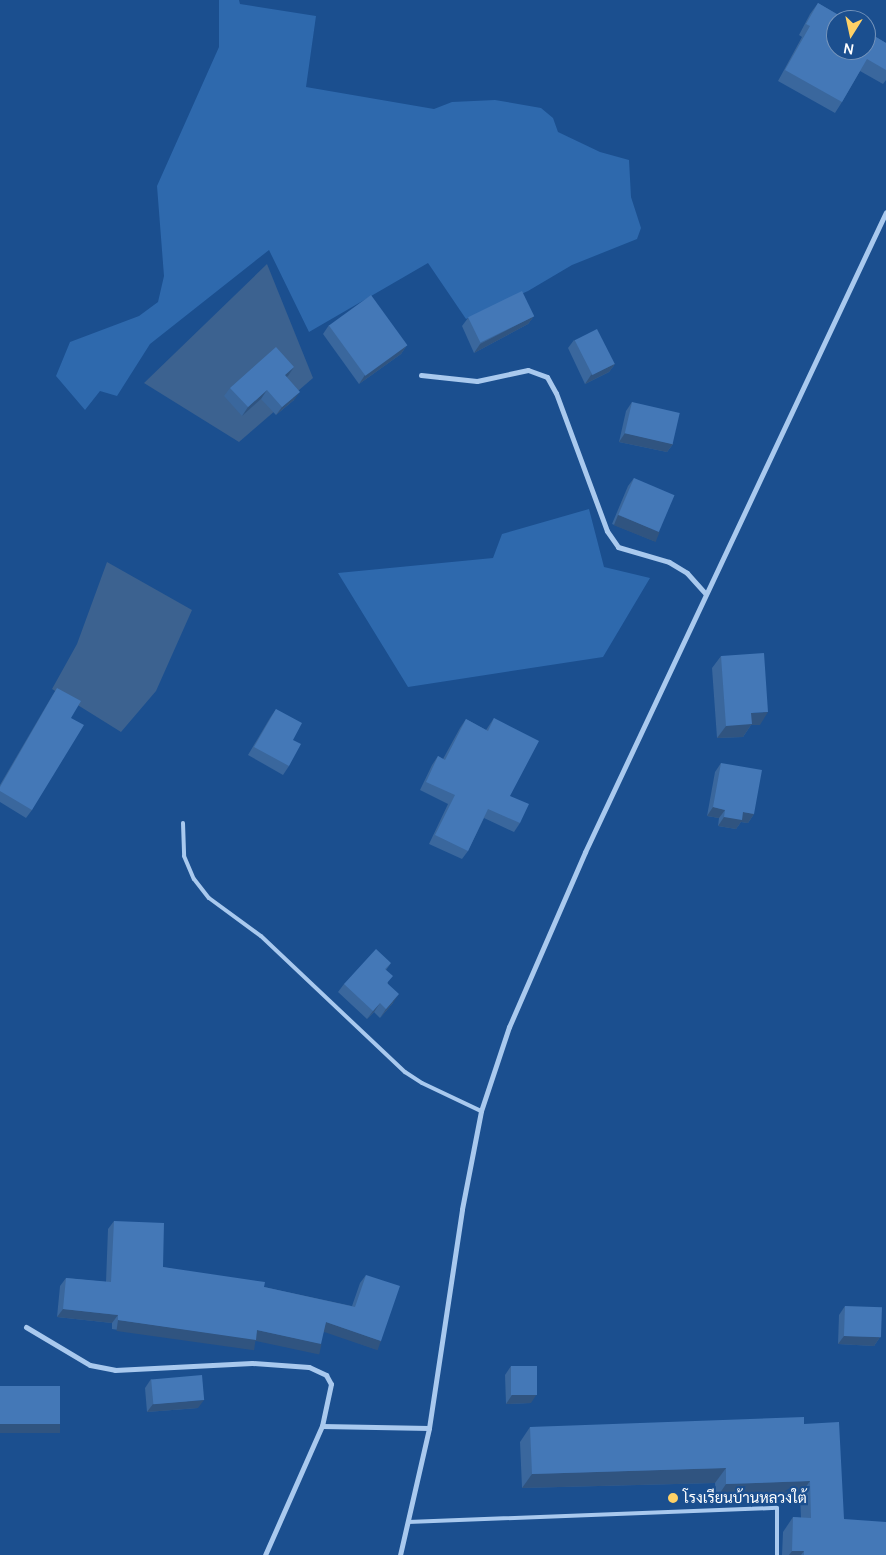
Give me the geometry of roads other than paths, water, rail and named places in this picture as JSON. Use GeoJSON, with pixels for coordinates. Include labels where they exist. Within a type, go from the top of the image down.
{"type":"FeatureCollection","features":[{"type":"Feature","properties":{"kind":"street"},"geometry":{"type":"LineString","coordinates":[[400,1555],[429,1428],[462,1209],[481,1111],[509,1027],[585,852],[886,212]]}},
{"type":"Feature","properties":{"kind":"street"},"geometry":{"type":"LineString","coordinates":[[421,375],[477,380],[528,370],[547,376],[556,393],[608,530],[618,547],[669,562],[687,574],[706,593]]}},
{"type":"Feature","properties":{"kind":"street"},"geometry":{"type":"LineString","coordinates":[[26,1328],[90,1365],[115,1370],[252,1362],[309,1367],[326,1375],[331,1384],[322,1426],[264,1555]]}},
{"type":"Feature","properties":{"kind":"street"},"geometry":{"type":"LineString","coordinates":[[322,1426],[429,1428]]}},
{"type":"Feature","properties":{"kind":"lane"},"geometry":{"type":"LineString","coordinates":[[183,823],[184,856],[194,879],[209,898],[261,936],[405,1072],[422,1083],[481,1111]]}},
{"type":"Feature","properties":{"kind":"lane"},"geometry":{"type":"LineString","coordinates":[[408,1522],[777,1508],[777,1555]]}},
{"type":"Feature","properties":{"kind":"place","name":"โรงเรียนบ้านหลวงใต้"},"geometry":{"type":"Point","coordinates":[673,1498]}}]}
